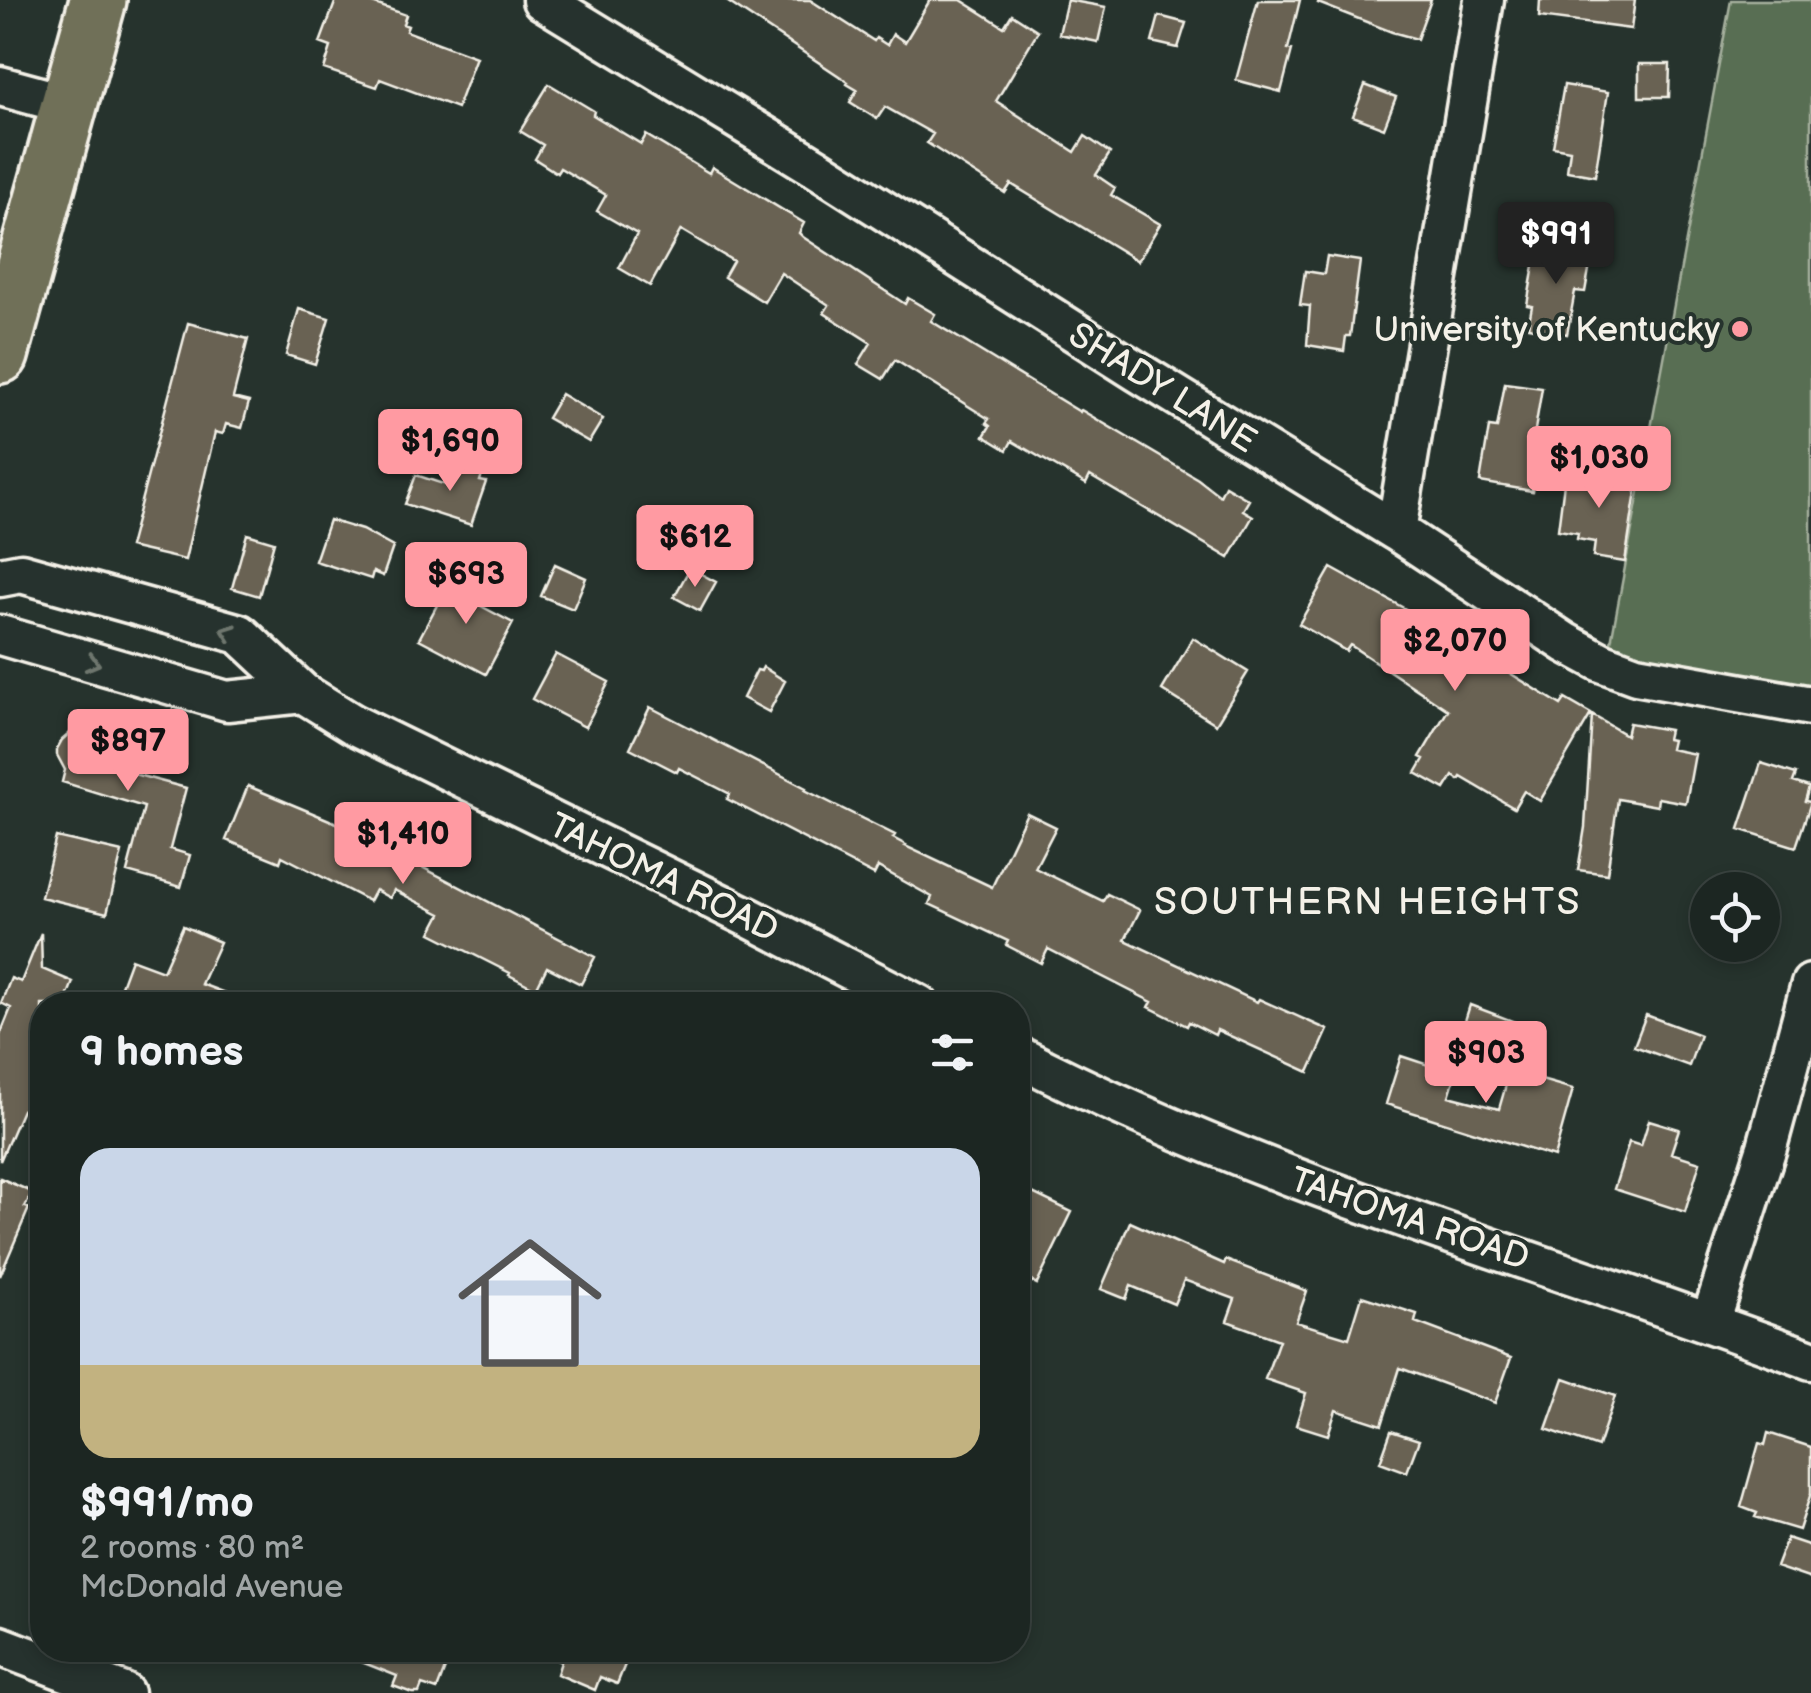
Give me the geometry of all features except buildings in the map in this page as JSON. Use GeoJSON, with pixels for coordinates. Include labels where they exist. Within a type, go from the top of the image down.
{"type":"FeatureCollection","features":[{"type":"Feature","properties":{"kind":"main road"},"geometry":{"type":"LineString","coordinates":[[0,355],[98,0]]}},
{"type":"Feature","properties":{"kind":"street","name":"SHADY LANE"},"geometry":{"type":"LineString","coordinates":[[542,0],[1396,532],[1566,644],[1636,675],[1811,706]]}},
{"type":"Feature","properties":{"kind":"street"},"geometry":{"type":"LineString","coordinates":[[1396,532],[1484,0]]}},
{"type":"Feature","properties":{"kind":"street"},"geometry":{"type":"LineString","coordinates":[[0,86],[70,105]]}},
{"type":"Feature","properties":{"kind":"street","name":"TAHOMA ROAD"},"geometry":{"type":"LineString","coordinates":[[0,577],[22,573],[240,634],[303,693],[353,724],[893,992]]}},
{"type":"Feature","properties":{"kind":"street"},"geometry":{"type":"LineString","coordinates":[[0,635],[227,701],[303,693]]}},
{"type":"Feature","properties":{"kind":"street"},"geometry":{"type":"LineString","coordinates":[[1710,1322],[1767,1146],[1811,984]]}},
{"type":"Feature","properties":{"kind":"street","name":"TAHOMA ROAD"},"geometry":{"type":"LineString","coordinates":[[1030,1062],[1086,1091],[1273,1170],[1811,1360]]}},
{"type":"Feature","properties":{"kind":"street"},"geometry":{"type":"LineString","coordinates":[[0,1646],[30,1657]]}},
{"type":"Feature","properties":{"kind":"street"},"geometry":{"type":"LineString","coordinates":[[42,1662],[124,1693]]}},
{"type":"Feature","properties":{"kind":"green space","name":"University of Kentucky"},"geometry":{"type":"Polygon","coordinates":[[[1731,0],[1811,0],[1811,691],[1608,658],[1731,0]]]}},
{"type":"Feature","properties":{"kind":"place","name":"University of Kentucky"},"geometry":{"type":"Point","coordinates":[1740,329]}},
{"type":"Feature","properties":{"kind":"district","name":"SOUTHERN HEIGHTS"},"geometry":{"type":"Point","coordinates":[1368,901]}}]}
